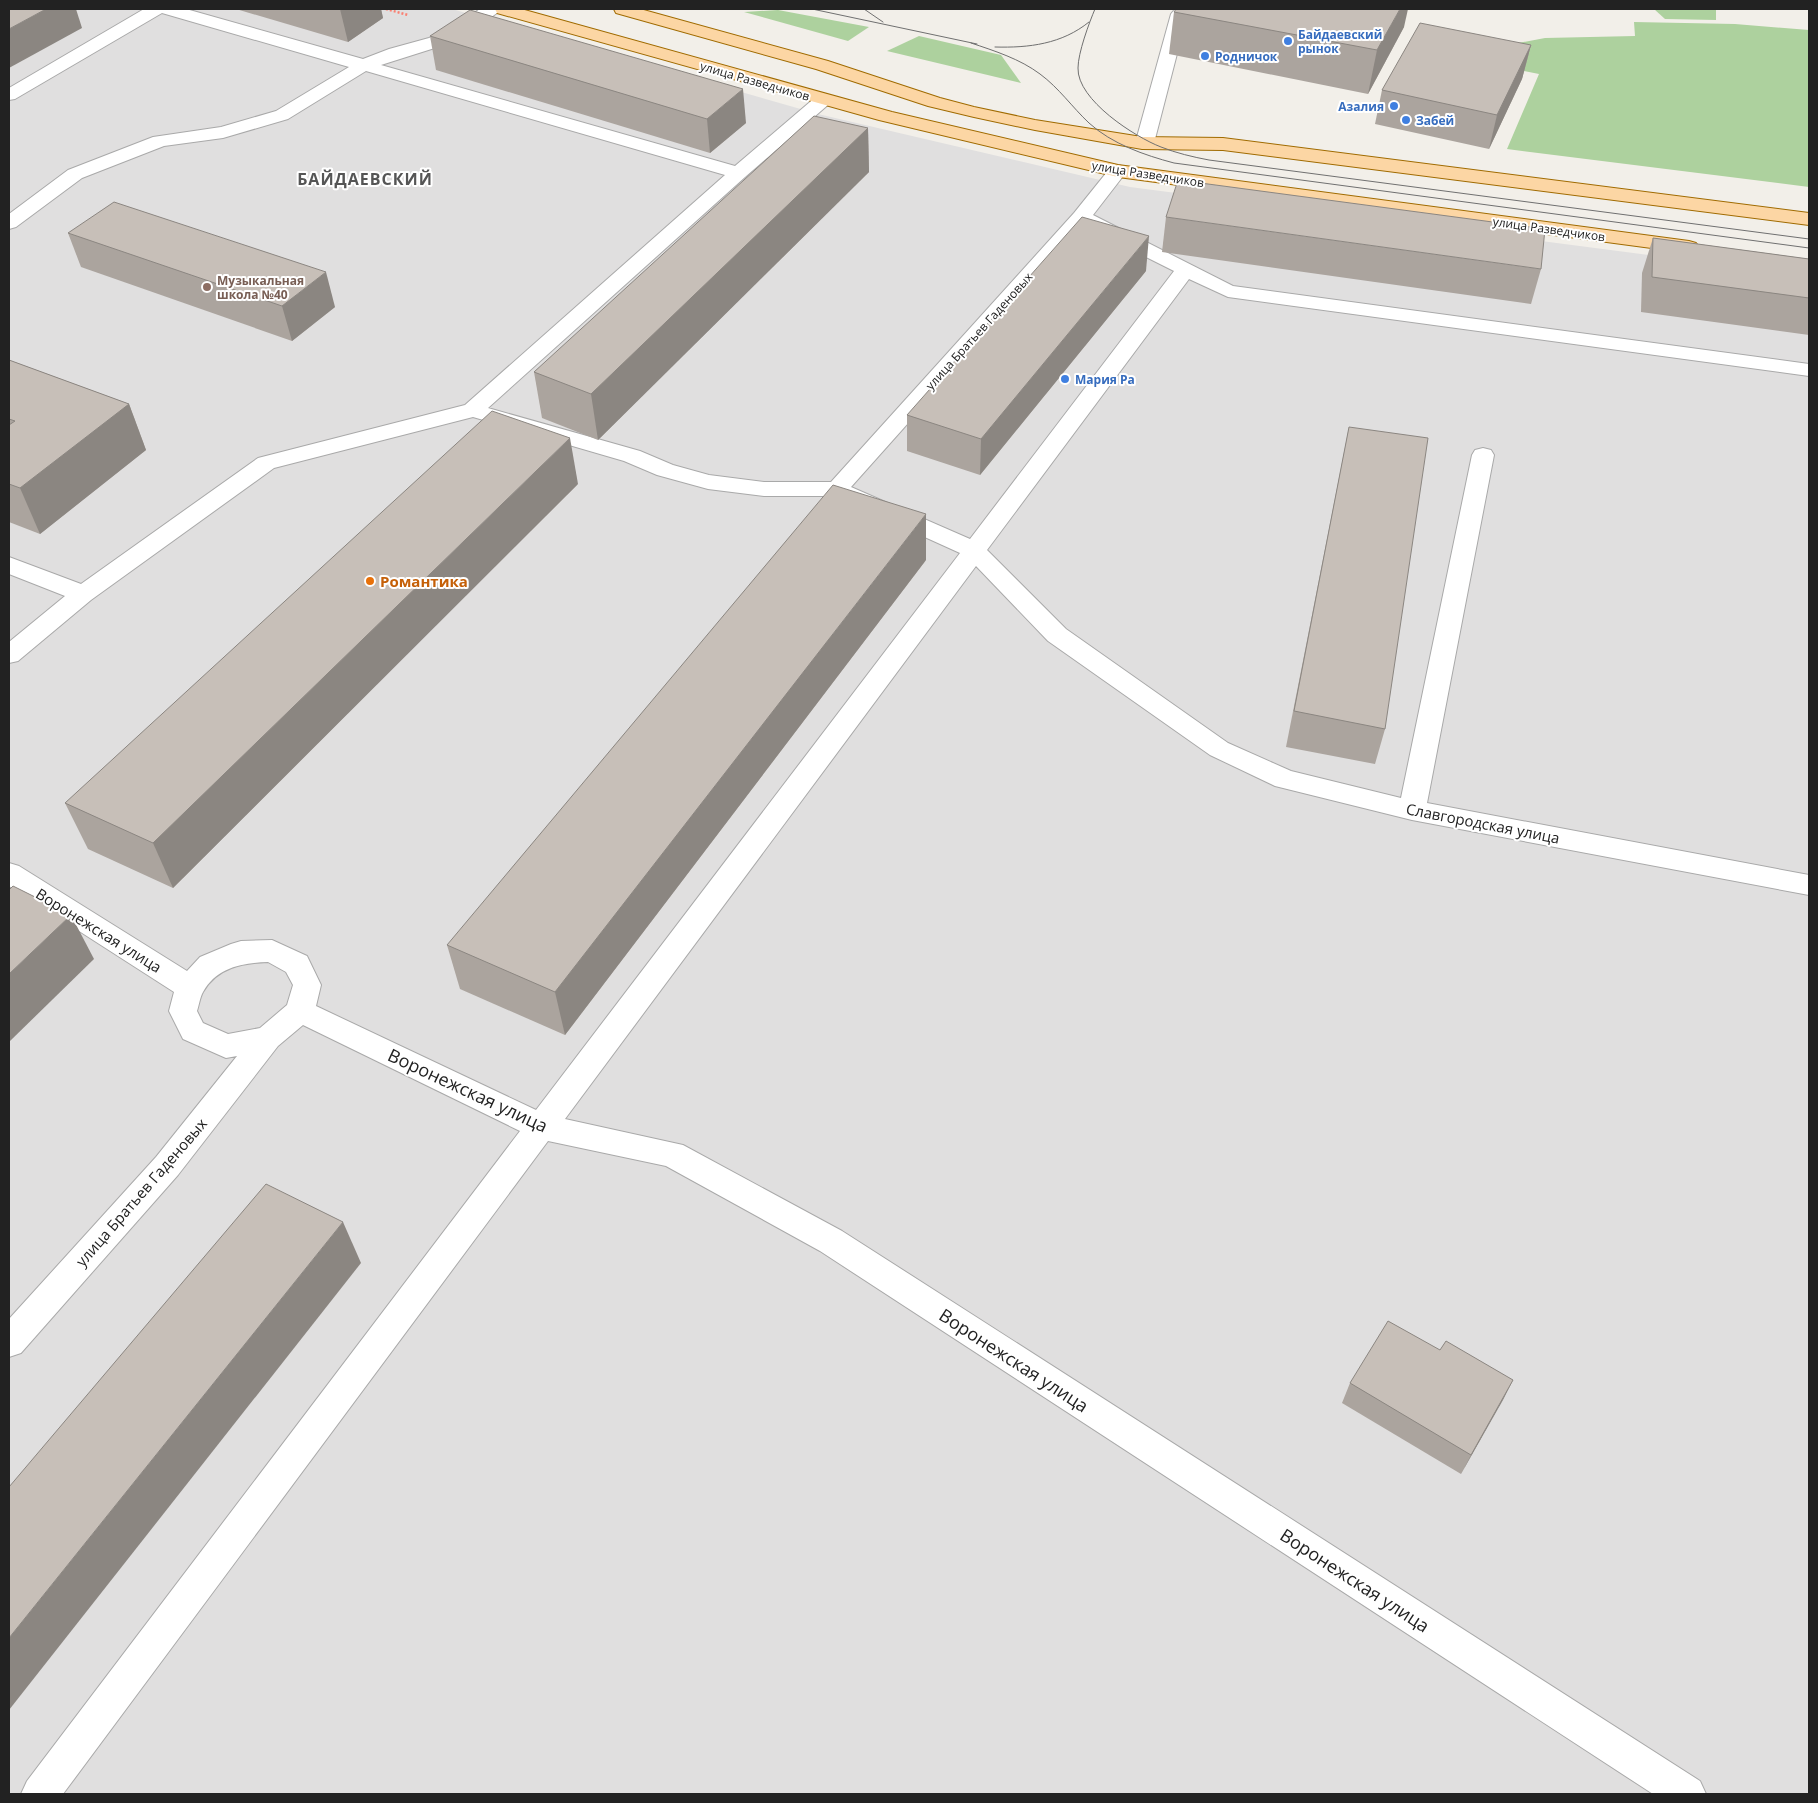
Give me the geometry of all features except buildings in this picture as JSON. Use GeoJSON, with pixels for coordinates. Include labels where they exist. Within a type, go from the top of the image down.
{"type":"FeatureCollection","features":[{"type":"Feature","properties":{"kind":"main road","name":"улица Разведчиков"},"geometry":{"type":"LineString","coordinates":[[502,9],[823,100],[1028,152],[1118,171],[1702,249]]}},
{"type":"Feature","properties":{"kind":"main road","name":"улица Разведчиков"},"geometry":{"type":"LineString","coordinates":[[622,9],[822,66],[934,102],[1035,125],[1142,143],[1223,144],[1809,219]]}},
{"type":"Feature","properties":{"kind":"street"},"geometry":{"type":"LineString","coordinates":[[9,95],[156,9]]}},
{"type":"Feature","properties":{"kind":"street"},"geometry":{"type":"LineString","coordinates":[[168,9],[738,173]]}},
{"type":"Feature","properties":{"kind":"street"},"geometry":{"type":"LineString","coordinates":[[9,223],[75,174],[160,141],[223,132],[282,114],[364,65],[395,53],[435,42],[461,30],[491,9]]}},
{"type":"Feature","properties":{"kind":"street"},"geometry":{"type":"LineString","coordinates":[[1142,143],[1146,139],[1178,14],[1184,9]]}},
{"type":"Feature","properties":{"kind":"street"},"geometry":{"type":"LineString","coordinates":[[9,655],[84,594],[266,463],[474,410],[738,173],[823,100]]}},
{"type":"Feature","properties":{"kind":"street","name":"улица Братьев Гаденовых"},"geometry":{"type":"LineString","coordinates":[[837,489],[1082,217],[1118,171]]}},
{"type":"Feature","properties":{"kind":"street"},"geometry":{"type":"LineString","coordinates":[[1082,217],[1228,291],[1809,370]]}},
{"type":"Feature","properties":{"kind":"street"},"geometry":{"type":"LineString","coordinates":[[40,1794],[1185,270]]}},
{"type":"Feature","properties":{"kind":"street"},"geometry":{"type":"LineString","coordinates":[[474,410],[632,456],[665,470],[708,482],[764,489],[837,489],[974,550]]}},
{"type":"Feature","properties":{"kind":"street"},"geometry":{"type":"LineString","coordinates":[[1412,810],[1483,455]]}},
{"type":"Feature","properties":{"kind":"street","name":"Славгородская улица"},"geometry":{"type":"LineString","coordinates":[[974,550],[1057,636],[1219,749],[1284,779],[1412,810],[1809,885]]}},
{"type":"Feature","properties":{"kind":"street"},"geometry":{"type":"LineString","coordinates":[[9,565],[84,594]]}},
{"type":"Feature","properties":{"kind":"street","name":"Воронежская улица"},"geometry":{"type":"LineString","coordinates":[[9,873],[190,987]]}},
{"type":"Feature","properties":{"kind":"street"},"geometry":{"type":"LineString","coordinates":[[272,951],[296,964],[307,985],[300,1011],[268,1038],[226,1046],[192,1031],[183,1011],[190,987],[210,965],[241,952],[272,951]]}},
{"type":"Feature","properties":{"kind":"street","name":"Воронежская улица"},"geometry":{"type":"LineString","coordinates":[[300,1011],[542,1127],[672,1154],[830,1241],[1687,1794]]}},
{"type":"Feature","properties":{"kind":"street","name":"улица Братьев Гаденовых"},"geometry":{"type":"LineString","coordinates":[[9,1342],[167,1166],[268,1038]]}},
{"type":"Feature","properties":{"kind":"shaded area"},"geometry":{"type":"Polygon","coordinates":[[[9,9],[452,9],[818,114],[1130,187],[1809,276],[1809,1794],[9,1794],[9,9]]]}},
{"type":"Feature","properties":{"kind":"green space"},"geometry":{"type":"Polygon","coordinates":[[[1654,9],[1716,9],[1716,20],[1665,19],[1654,9]]]}},
{"type":"Feature","properties":{"kind":"green space"},"geometry":{"type":"Polygon","coordinates":[[[778,10],[869,27],[848,41],[744,12],[778,10]]]}},
{"type":"Feature","properties":{"kind":"green space"},"geometry":{"type":"Polygon","coordinates":[[[1634,22],[1735,24],[1809,30],[1809,187],[1507,149],[1539,74],[1448,56],[1545,38],[1635,36],[1634,22]]]}},
{"type":"Feature","properties":{"kind":"green space"},"geometry":{"type":"Polygon","coordinates":[[[919,36],[1001,55],[1021,83],[887,51],[919,36]]]}},
{"type":"Feature","properties":{"kind":"tram line"},"geometry":{"type":"LineString","coordinates":[[812,9],[977,44]]}},
{"type":"Feature","properties":{"kind":"tram line"},"geometry":{"type":"LineString","coordinates":[[864,9],[883,22]]}},
{"type":"Feature","properties":{"kind":"tram line"},"geometry":{"type":"LineString","coordinates":[[1095,9],[1084,38],[1078,62],[1080,80],[1087,92],[1109,116],[1137,135],[1173,151],[1209,160],[1809,239]]}},
{"type":"Feature","properties":{"kind":"tram line"},"geometry":{"type":"LineString","coordinates":[[995,47],[1020,47],[1045,43],[1068,35],[1089,22]]}},
{"type":"Feature","properties":{"kind":"tram line"},"geometry":{"type":"LineString","coordinates":[[971,43],[1007,56],[1040,74],[1089,123],[1118,143],[1174,163],[1809,248]]}},
{"type":"Feature","properties":{"kind":"place","name":"Байдаевский рынок"},"geometry":{"type":"Point","coordinates":[1288,41]}},
{"type":"Feature","properties":{"kind":"place","name":"Родничок"},"geometry":{"type":"Point","coordinates":[1205,56]}},
{"type":"Feature","properties":{"kind":"place","name":"Азалия"},"geometry":{"type":"Point","coordinates":[1394,106]}},
{"type":"Feature","properties":{"kind":"place","name":"Забей"},"geometry":{"type":"Point","coordinates":[1406,120]}},
{"type":"Feature","properties":{"kind":"place","name":"Музыкальная школа №40"},"geometry":{"type":"Point","coordinates":[207,287]}},
{"type":"Feature","properties":{"kind":"place","name":"Мария Ра"},"geometry":{"type":"Point","coordinates":[1065,379]}},
{"type":"Feature","properties":{"kind":"place","name":"Романтика"},"geometry":{"type":"Point","coordinates":[370,581]}},
{"type":"Feature","properties":{"kind":"district","name":"БАЙДАЕВСКИЙ"},"geometry":{"type":"Point","coordinates":[365,179]}}]}
